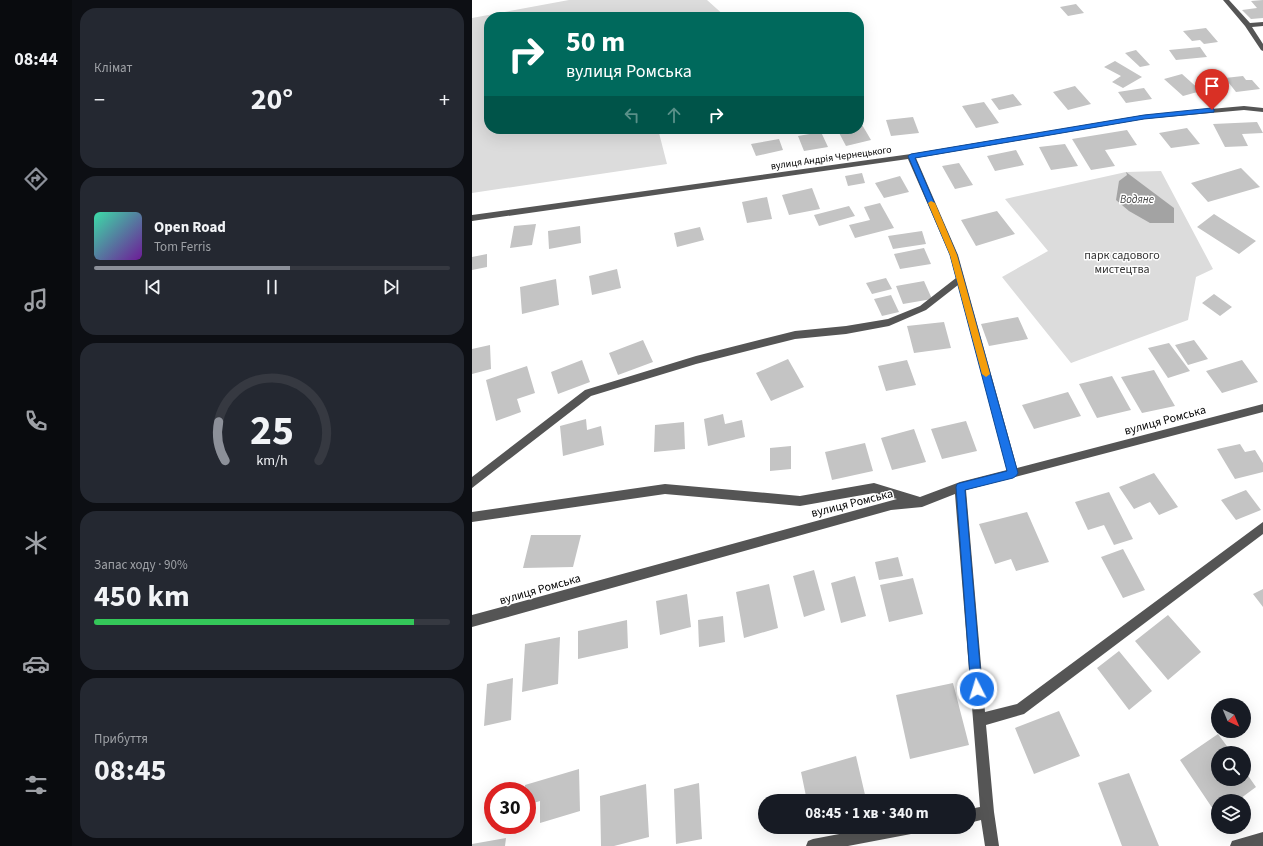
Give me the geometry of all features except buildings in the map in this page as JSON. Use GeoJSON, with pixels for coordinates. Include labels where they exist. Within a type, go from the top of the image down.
{"type":"FeatureCollection","features":[{"type":"Feature","properties":{"kind":"street"},"geometry":{"type":"LineString","coordinates":[[1226,0],[1248,25],[1263,49]]}},
{"type":"Feature","properties":{"kind":"street"},"geometry":{"type":"LineString","coordinates":[[1248,25],[1263,24]]}},
{"type":"Feature","properties":{"kind":"street","name":"вулиця Андрія Чернецького"},"geometry":{"type":"LineString","coordinates":[[472,218],[911,156],[1144,117],[1244,108],[1263,110]]}},
{"type":"Feature","properties":{"kind":"street"},"geometry":{"type":"LineString","coordinates":[[911,156],[954,255],[1013,473]]}},
{"type":"Feature","properties":{"kind":"street"},"geometry":{"type":"LineString","coordinates":[[472,483],[588,393],[696,360],[795,335],[846,330],[889,322],[923,308],[960,279]]}},
{"type":"Feature","properties":{"kind":"street","name":"вулиця Ромська"},"geometry":{"type":"LineString","coordinates":[[472,622],[891,505],[922,502],[960,487],[1262,410]]}},
{"type":"Feature","properties":{"kind":"street"},"geometry":{"type":"LineString","coordinates":[[960,487],[987,812],[992,846]]}},
{"type":"Feature","properties":{"kind":"street"},"geometry":{"type":"LineString","coordinates":[[472,517],[665,489],[800,502],[874,488],[922,502]]}},
{"type":"Feature","properties":{"kind":"street"},"geometry":{"type":"LineString","coordinates":[[979,720],[1020,710],[1263,527]]}},
{"type":"Feature","properties":{"kind":"street"},"geometry":{"type":"LineString","coordinates":[[976,814],[987,812]]}},
{"type":"Feature","properties":{"kind":"street"},"geometry":{"type":"LineString","coordinates":[[813,846],[875,834]]}},
{"type":"Feature","properties":{"kind":"street"},"geometry":{"type":"LineString","coordinates":[[1238,846],[1263,839]]}},
{"type":"Feature","properties":{"kind":"green space"},"geometry":{"type":"Polygon","coordinates":[[[569,0],[707,0],[720,12],[504,12],[569,0]]]}},
{"type":"Feature","properties":{"kind":"green space"},"geometry":{"type":"Polygon","coordinates":[[[484,16],[484,134],[659,134],[667,164],[472,193],[472,18],[484,16]]]}},
{"type":"Feature","properties":{"kind":"green space","name":"парк садового мистецтва"},"geometry":{"type":"Polygon","coordinates":[[[1161,171],[1213,269],[1196,277],[1188,320],[1071,363],[1002,277],[1048,251],[1005,199],[1126,172],[1161,171]]]}},
{"type":"Feature","properties":{"kind":"water","name":"Водяне"},"geometry":{"type":"Polygon","coordinates":[[[1126,172],[1174,208],[1174,223],[1150,223],[1129,211],[1116,200],[1119,181],[1127,175],[1126,172]]]}},
{"type":"Feature","properties":{"kind":"slow traffic"},"geometry":{"type":"LineString","coordinates":[[931,203],[954,255],[986,374]]}},
{"type":"Feature","properties":{"kind":"route"},"geometry":{"type":"LineString","coordinates":[[977,689],[960,487],[1013,473],[954,255],[911,156],[1144,117],[1212,110]]}}]}
